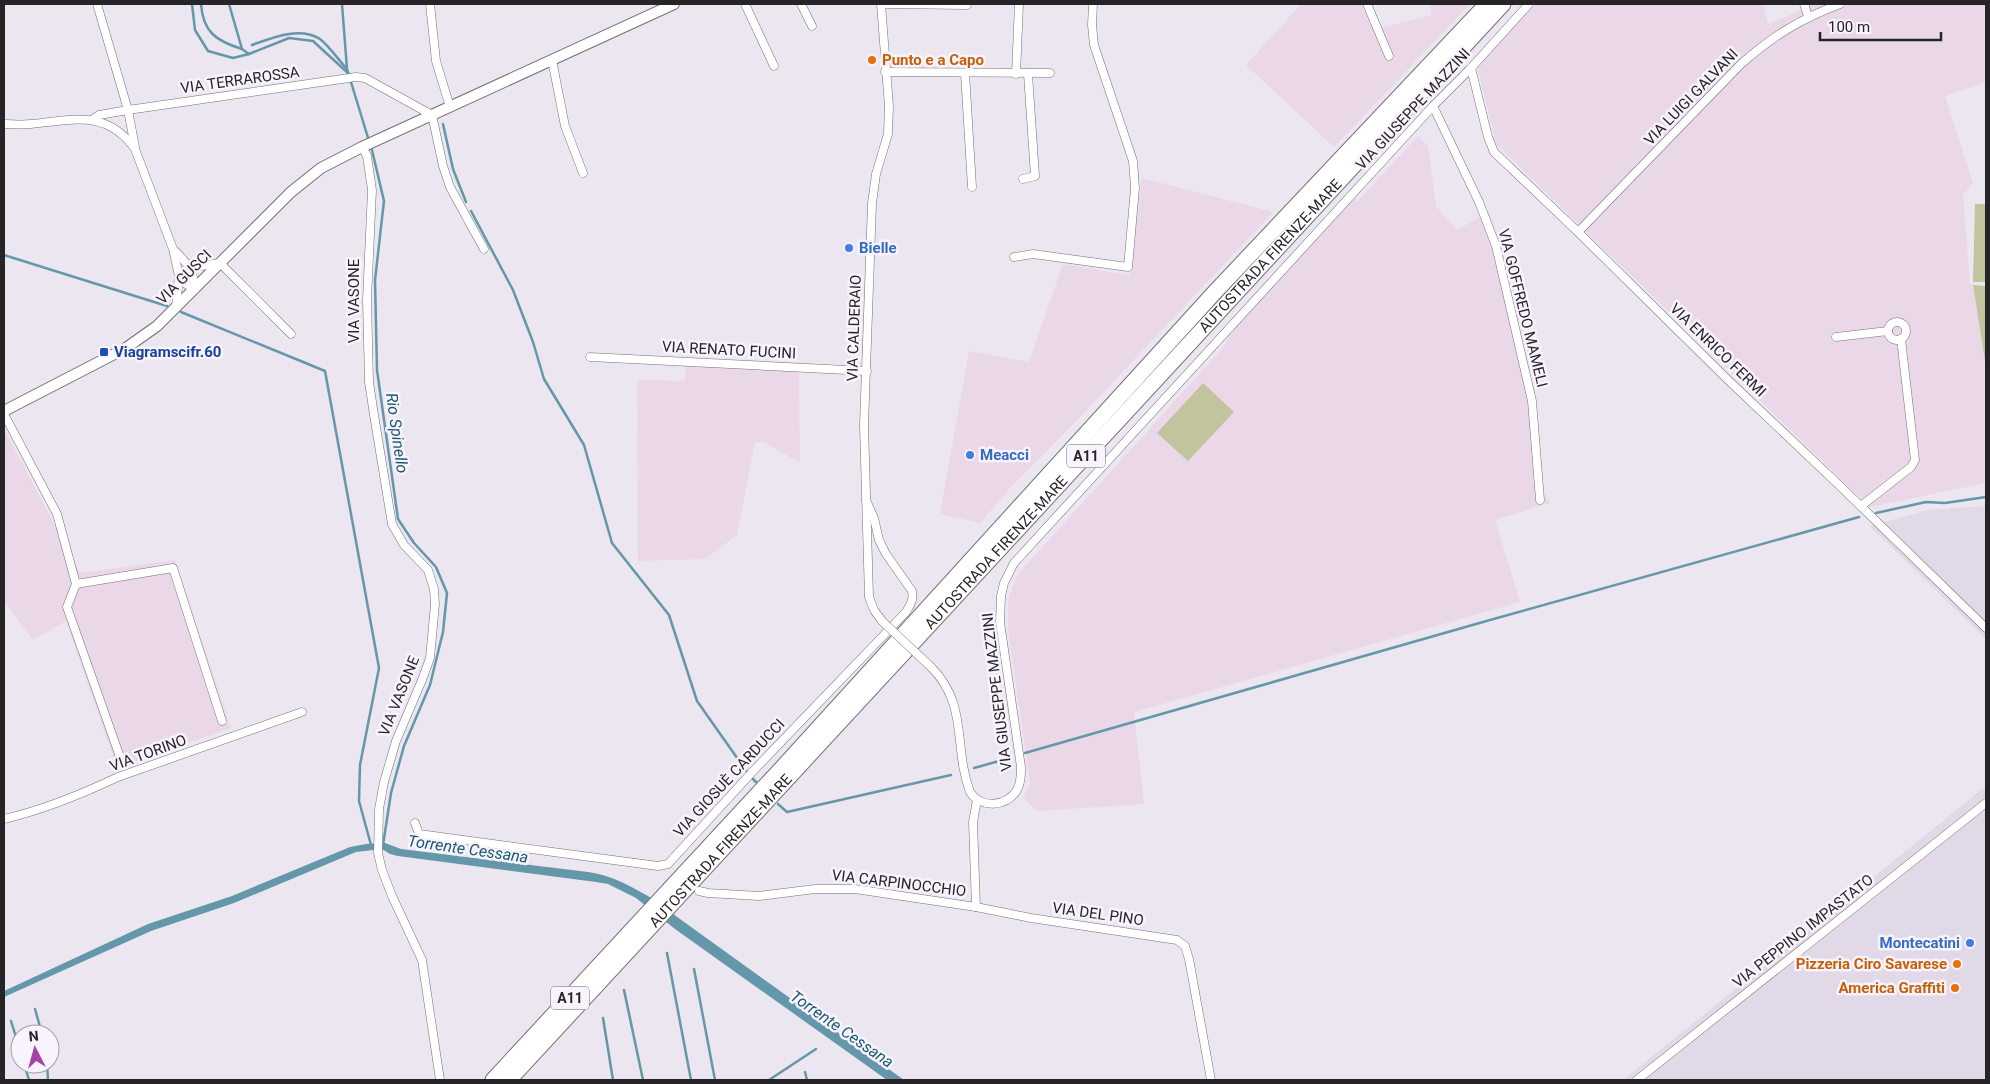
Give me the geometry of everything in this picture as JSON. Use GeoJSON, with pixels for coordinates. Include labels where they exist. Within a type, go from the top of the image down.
{"type":"FeatureCollection","features":[{"type":"Feature","properties":{"kind":"highway","name":"AUTOSTRADA FIRENZE-MARE"},"geometry":{"type":"LineString","coordinates":[[509,1080],[663,904],[1214,293],[1487,4]]}},
{"type":"Feature","properties":{"kind":"highway","name":"AUTOSTRADA FIRENZE-MARE"},"geometry":{"type":"LineString","coordinates":[[663,904],[1503,4]]}},
{"type":"Feature","properties":{"kind":"highway","name":"AUTOSTRADA FIRENZE-MARE"},"geometry":{"type":"LineString","coordinates":[[494,1080],[651,918]]}},
{"type":"Feature","properties":{"kind":"street"},"geometry":{"type":"LineString","coordinates":[[97,4],[128,110],[135,149],[173,249],[179,276],[176,307]]}},
{"type":"Feature","properties":{"kind":"street"},"geometry":{"type":"LineString","coordinates":[[430,4],[436,62],[450,107]]}},
{"type":"Feature","properties":{"kind":"street","name":"VIA GUSCI"},"geometry":{"type":"LineString","coordinates":[[4,413],[126,348],[157,326],[300,184],[321,168],[366,145],[674,4]]}},
{"type":"Feature","properties":{"kind":"street"},"geometry":{"type":"LineString","coordinates":[[745,4],[774,66]]}},
{"type":"Feature","properties":{"kind":"street"},"geometry":{"type":"LineString","coordinates":[[801,4],[812,26]]}},
{"type":"Feature","properties":{"kind":"street","name":"VIA CALDERAIO"},"geometry":{"type":"LineString","coordinates":[[881,4],[889,106],[888,134],[876,174],[872,203],[864,468],[868,596],[874,610],[882,621],[943,680],[953,700],[968,787],[977,800]]}},
{"type":"Feature","properties":{"kind":"street"},"geometry":{"type":"LineString","coordinates":[[887,4],[966,5]]}},
{"type":"Feature","properties":{"kind":"street"},"geometry":{"type":"LineString","coordinates":[[1016,74],[1019,4]]}},
{"type":"Feature","properties":{"kind":"street"},"geometry":{"type":"LineString","coordinates":[[1014,257],[1033,254],[1128,267],[1135,188],[1133,161],[1094,45],[1092,4]]}},
{"type":"Feature","properties":{"kind":"street"},"geometry":{"type":"LineString","coordinates":[[1367,4],[1389,56]]}},
{"type":"Feature","properties":{"kind":"street","name":"VIA GIUSEPPE MAZZINI"},"geometry":{"type":"LineString","coordinates":[[977,800],[989,804],[1002,802],[1017,790],[1021,779],[1020,760],[1000,634],[1000,596],[1004,582],[1014,563],[1432,106],[1471,68],[1529,4]]}},
{"type":"Feature","properties":{"kind":"street"},"geometry":{"type":"LineString","coordinates":[[1804,4],[1808,16]]}},
{"type":"Feature","properties":{"kind":"street","name":"VIA LUIGI GALVANI"},"geometry":{"type":"LineString","coordinates":[[1578,232],[1741,64],[1764,44],[1808,16],[1840,4]]}},
{"type":"Feature","properties":{"kind":"street"},"geometry":{"type":"LineString","coordinates":[[552,60],[565,126],[583,173]]}},
{"type":"Feature","properties":{"kind":"street","name":"VIA ENRICO FERMI"},"geometry":{"type":"LineString","coordinates":[[1471,68],[1488,137],[1494,152],[1986,628]]}},
{"type":"Feature","properties":{"kind":"street"},"geometry":{"type":"LineString","coordinates":[[885,72],[1050,73]]}},
{"type":"Feature","properties":{"kind":"street"},"geometry":{"type":"LineString","coordinates":[[965,73],[972,187]]}},
{"type":"Feature","properties":{"kind":"street"},"geometry":{"type":"LineString","coordinates":[[1023,178],[1036,176],[1028,74]]}},
{"type":"Feature","properties":{"kind":"street","name":"VIA TERRAROSSA"},"geometry":{"type":"LineString","coordinates":[[93,119],[99,115],[128,110],[356,77],[371,81],[432,115]]}},
{"type":"Feature","properties":{"kind":"street","name":"VIA GOFFREDO MAMELI"},"geometry":{"type":"LineString","coordinates":[[1432,106],[1480,202],[1496,246],[1532,401],[1540,500]]}},
{"type":"Feature","properties":{"kind":"street"},"geometry":{"type":"LineString","coordinates":[[432,115],[443,166],[450,187],[484,249]]}},
{"type":"Feature","properties":{"kind":"street"},"geometry":{"type":"LineString","coordinates":[[4,124],[30,124],[77,118],[93,119],[112,126],[124,135],[135,149]]}},
{"type":"Feature","properties":{"kind":"street","name":"VIA VASONE"},"geometry":{"type":"LineString","coordinates":[[366,145],[372,190],[367,300],[369,382],[392,524],[404,545],[428,570],[434,590],[435,604],[430,658],[396,741],[384,782],[379,808],[378,853],[392,896],[422,960],[440,1080]]}},
{"type":"Feature","properties":{"kind":"street"},"geometry":{"type":"LineString","coordinates":[[173,249],[188,264],[193,275],[195,289]]}},
{"type":"Feature","properties":{"kind":"street"},"geometry":{"type":"LineString","coordinates":[[188,264],[201,266],[220,264],[291,334]]}},
{"type":"Feature","properties":{"kind":"street"},"geometry":{"type":"LineString","coordinates":[[179,276],[186,284],[195,289]]}},
{"type":"Feature","properties":{"kind":"street"},"geometry":{"type":"LineString","coordinates":[[1861,506],[1911,467],[1915,460],[1901,339],[1906,331],[1902,324],[1894,323],[1888,331]]}},
{"type":"Feature","properties":{"kind":"street"},"geometry":{"type":"LineString","coordinates":[[1888,331],[1893,339],[1901,339]]}},
{"type":"Feature","properties":{"kind":"street"},"geometry":{"type":"LineString","coordinates":[[1836,337],[1888,331]]}},
{"type":"Feature","properties":{"kind":"street","name":"VIA RENATO FUCINI"},"geometry":{"type":"LineString","coordinates":[[590,357],[866,371]]}},
{"type":"Feature","properties":{"kind":"street"},"geometry":{"type":"LineString","coordinates":[[4,413],[57,514],[76,584],[67,607],[120,757]]}},
{"type":"Feature","properties":{"kind":"street","name":"VIA GIOSUÈ CARDUCCI"},"geometry":{"type":"LineString","coordinates":[[415,823],[419,834],[671,867],[755,769],[906,612],[912,602],[912,591],[886,554],[879,540],[874,518],[866,500]]}},
{"type":"Feature","properties":{"kind":"street"},"geometry":{"type":"LineString","coordinates":[[76,584],[173,568],[222,721]]}},
{"type":"Feature","properties":{"kind":"street","name":"VIA TORINO"},"geometry":{"type":"LineString","coordinates":[[4,819],[17,816],[118,777],[302,712]]}},
{"type":"Feature","properties":{"kind":"street"},"geometry":{"type":"LineString","coordinates":[[976,907],[973,819],[977,800]]}},
{"type":"Feature","properties":{"kind":"street","name":"VIA PEPPINO IMPASTATO"},"geometry":{"type":"LineString","coordinates":[[1637,1080],[1986,803]]}},
{"type":"Feature","properties":{"kind":"street","name":"VIA CARPINOCCHIO"},"geometry":{"type":"LineString","coordinates":[[699,891],[708,894],[759,896],[815,888],[837,888],[976,907]]}},
{"type":"Feature","properties":{"kind":"street","name":"VIA DEL PINO"},"geometry":{"type":"LineString","coordinates":[[976,907],[1030,918],[1172,939],[1182,943],[1189,959],[1211,1080]]}},
{"type":"Feature","properties":{"kind":"shaded area"},"geometry":{"type":"Polygon","coordinates":[[[1301,4],[1361,4],[1373,30],[1432,15],[1429,4],[1470,4],[1334,147],[1246,65],[1301,4]]]}},
{"type":"Feature","properties":{"kind":"shaded area"},"geometry":{"type":"Polygon","coordinates":[[[1536,4],[1763,4],[1768,24],[1812,6],[1812,4],[1986,4],[1986,82],[1945,96],[1973,183],[1963,195],[1970,283],[1973,285],[1986,368],[1986,483],[1870,507],[1496,144],[1477,66],[1536,4]]]}},
{"type":"Feature","properties":{"kind":"shaded area"},"geometry":{"type":"Polygon","coordinates":[[[1418,136],[1428,146],[1436,206],[1457,230],[1489,212],[1502,250],[1507,272],[1538,423],[1542,488],[1550,503],[1495,520],[1520,602],[1134,712],[1144,804],[1037,811],[1023,798],[1030,783],[1008,628],[1008,602],[1018,574],[1222,349],[1234,328],[1353,197],[1358,201],[1418,136]]]}},
{"type":"Feature","properties":{"kind":"shaded area"},"geometry":{"type":"Polygon","coordinates":[[[1142,178],[1273,212],[1081,416],[1011,487],[980,523],[940,514],[969,351],[1029,362],[1063,264],[1129,275],[1142,178]]]}},
{"type":"Feature","properties":{"kind":"shaded area"},"geometry":{"type":"Polygon","coordinates":[[[686,366],[799,371],[800,463],[764,442],[755,442],[737,535],[705,559],[638,561],[637,380],[685,381],[686,366]]]}},
{"type":"Feature","properties":{"kind":"shaded area"},"geometry":{"type":"Polygon","coordinates":[[[4,429],[80,573],[175,560],[231,728],[117,768],[66,621],[33,640],[4,601],[4,429]]]}},
{"type":"Feature","properties":{"kind":"shaded area"},"geometry":{"type":"Polygon","coordinates":[[[1986,506],[1986,639],[1870,526],[1928,510],[1986,506]]]}},
{"type":"Feature","properties":{"kind":"shaded area"},"geometry":{"type":"Polygon","coordinates":[[[1986,786],[1986,1080],[1623,1080],[1764,966],[1986,786]]]}},
{"type":"Feature","properties":{"kind":"green space"},"geometry":{"type":"Polygon","coordinates":[[[1975,204],[1986,204],[1986,282],[1973,282],[1975,204]]]}},
{"type":"Feature","properties":{"kind":"green space"},"geometry":{"type":"Polygon","coordinates":[[[1973,285],[1986,286],[1986,368],[1973,285]]]}},
{"type":"Feature","properties":{"kind":"green space"},"geometry":{"type":"Polygon","coordinates":[[[1203,383],[1234,412],[1188,461],[1157,433],[1203,383]]]}},
{"type":"Feature","properties":{"kind":"water"},"geometry":{"type":"Polygon","coordinates":[[[385,843],[401,849],[588,872],[604,875],[619,881],[648,896],[904,1080],[887,1080],[675,929],[636,898],[608,884],[398,856],[382,849],[356,852],[234,903],[151,931],[4,997],[4,991],[148,924],[232,896],[350,847],[385,843]]]}},
{"type":"Feature","properties":{"kind":"waterway"},"geometry":{"type":"LineString","coordinates":[[192,4],[195,30],[208,51],[233,58],[249,54]]}},
{"type":"Feature","properties":{"kind":"waterway"},"geometry":{"type":"LineString","coordinates":[[201,4],[202,14],[212,34],[225,43],[242,49]]}},
{"type":"Feature","properties":{"kind":"waterway"},"geometry":{"type":"LineString","coordinates":[[229,4],[242,49],[249,54],[289,38],[313,41],[349,74]]}},
{"type":"Feature","properties":{"kind":"waterway","name":"Rio Spinello"},"geometry":{"type":"LineString","coordinates":[[342,4],[347,69],[369,141]]}},
{"type":"Feature","properties":{"kind":"waterway"},"geometry":{"type":"LineString","coordinates":[[252,45],[286,34],[304,33],[320,39],[346,68]]}},
{"type":"Feature","properties":{"kind":"waterway"},"geometry":{"type":"LineString","coordinates":[[443,124],[453,169],[466,202]]}},
{"type":"Feature","properties":{"kind":"waterway","name":"Rio Spinello"},"geometry":{"type":"LineString","coordinates":[[371,146],[384,201],[375,280],[377,370],[398,519],[414,543],[436,567],[447,593],[443,632],[430,685],[404,746],[391,793],[383,845]]}},
{"type":"Feature","properties":{"kind":"waterway"},"geometry":{"type":"LineString","coordinates":[[471,211],[513,290],[533,342],[544,379],[584,445],[612,543],[669,615],[697,701],[747,772]]}},
{"type":"Feature","properties":{"kind":"waterway"},"geometry":{"type":"LineString","coordinates":[[4,255],[167,306]]}},
{"type":"Feature","properties":{"kind":"waterway"},"geometry":{"type":"LineString","coordinates":[[181,312],[325,371],[379,668],[360,765],[359,801],[371,845]]}},
{"type":"Feature","properties":{"kind":"waterway"},"geometry":{"type":"LineString","coordinates":[[1876,513],[1926,502],[1945,503],[1986,497]]}},
{"type":"Feature","properties":{"kind":"waterway"},"geometry":{"type":"LineString","coordinates":[[1025,753],[1859,517]]}},
{"type":"Feature","properties":{"kind":"waterway"},"geometry":{"type":"LineString","coordinates":[[974,768],[1010,758]]}},
{"type":"Feature","properties":{"kind":"waterway"},"geometry":{"type":"LineString","coordinates":[[778,804],[787,812],[951,775]]}},
{"type":"Feature","properties":{"kind":"waterway"},"geometry":{"type":"LineString","coordinates":[[752,778],[756,782]]}},
{"type":"Feature","properties":{"kind":"waterway"},"geometry":{"type":"LineString","coordinates":[[667,953],[691,1080]]}},
{"type":"Feature","properties":{"kind":"waterway"},"geometry":{"type":"LineString","coordinates":[[694,969],[715,1080]]}},
{"type":"Feature","properties":{"kind":"waterway"},"geometry":{"type":"LineString","coordinates":[[624,990],[643,1080]]}},
{"type":"Feature","properties":{"kind":"waterway"},"geometry":{"type":"LineString","coordinates":[[35,1009],[39,1024]]}},
{"type":"Feature","properties":{"kind":"waterway"},"geometry":{"type":"LineString","coordinates":[[603,1018],[613,1080]]}},
{"type":"Feature","properties":{"kind":"waterway"},"geometry":{"type":"LineString","coordinates":[[769,1080],[816,1049]]}},
{"type":"Feature","properties":{"kind":"waterway"},"geometry":{"type":"LineString","coordinates":[[805,1072],[807,1080]]}},
{"type":"Feature","properties":{"kind":"waterway"},"geometry":{"type":"LineString","coordinates":[[27,1074],[29,1080]]}},
{"type":"Feature","properties":{"kind":"waterway"},"geometry":{"type":"LineString","coordinates":[[48,1074],[48,1080]]}},
{"type":"Feature","properties":{"kind":"place","name":"Punto e a Capo"},"geometry":{"type":"Point","coordinates":[872,60]}},
{"type":"Feature","properties":{"kind":"place","name":"Bielle"},"geometry":{"type":"Point","coordinates":[849,248]}},
{"type":"Feature","properties":{"kind":"place","name":"Viagramscifr.60"},"geometry":{"type":"Point","coordinates":[104,352]}},
{"type":"Feature","properties":{"kind":"place","name":"Meacci"},"geometry":{"type":"Point","coordinates":[970,455]}},
{"type":"Feature","properties":{"kind":"place","name":"Montecatini"},"geometry":{"type":"Point","coordinates":[1970,943]}},
{"type":"Feature","properties":{"kind":"place","name":"Pizzeria Ciro Savarese"},"geometry":{"type":"Point","coordinates":[1957,964]}},
{"type":"Feature","properties":{"kind":"place","name":"America Graffiti"},"geometry":{"type":"Point","coordinates":[1955,988]}},
{"type":"Feature","properties":{"kind":"water label","name":"Torrente Cessana"},"geometry":{"type":"Point","coordinates":[468,849]}},
{"type":"Feature","properties":{"kind":"water label","name":"Torrente Cessana"},"geometry":{"type":"Point","coordinates":[842,1029]}}]}
